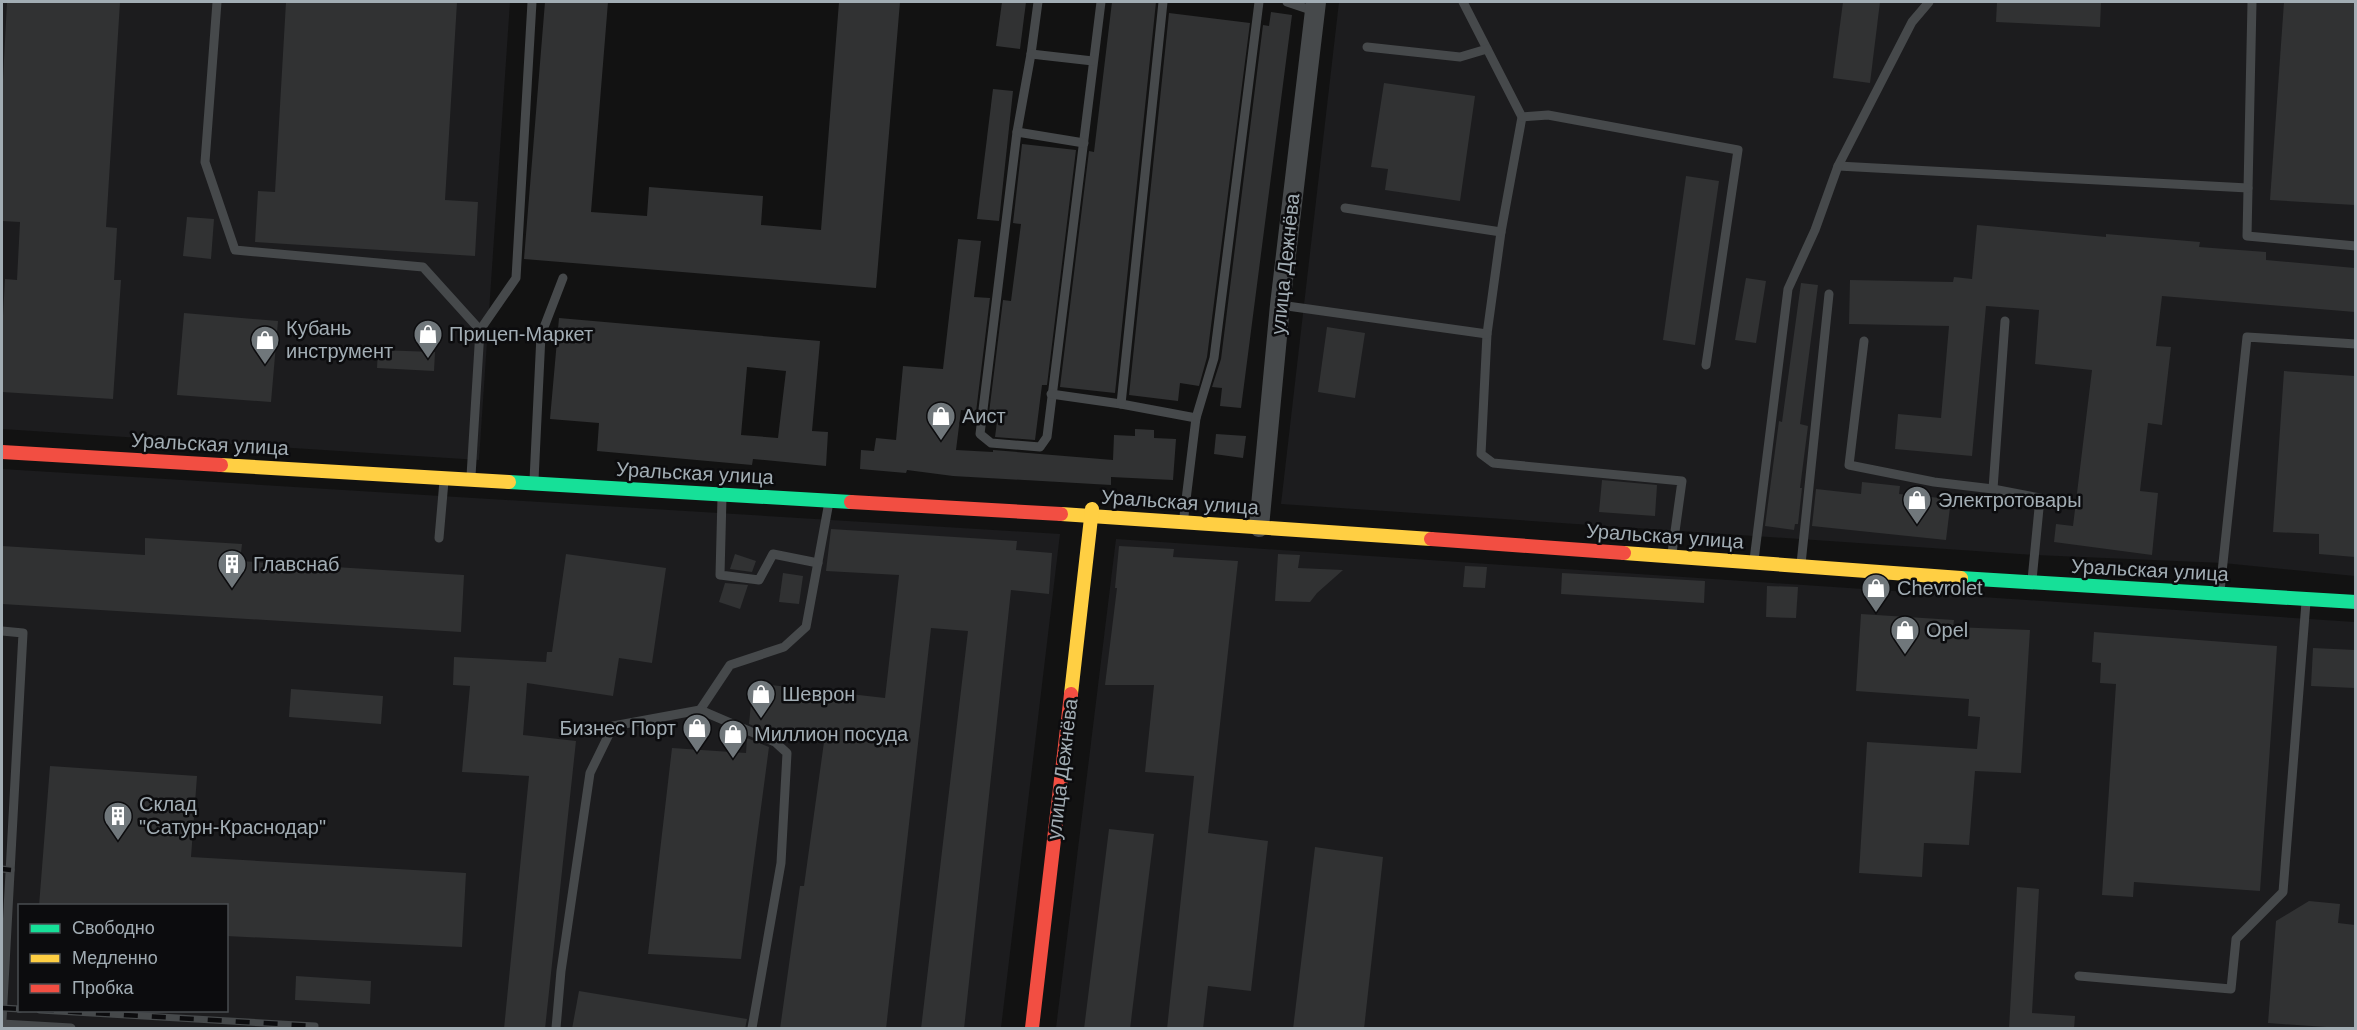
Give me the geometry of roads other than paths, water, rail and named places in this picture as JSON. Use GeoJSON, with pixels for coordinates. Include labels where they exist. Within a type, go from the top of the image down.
{"type":"FeatureCollection","features":[{"type":"Feature","properties":{"kind":"main road","name":"Уральская улица"},"geometry":{"type":"LineString","coordinates":[[2,450],[722,494],[1184,516],[1260,524]]}},
{"type":"Feature","properties":{"kind":"main road","name":"Уральская улица"},"geometry":{"type":"LineString","coordinates":[[2,450],[445,478],[534,480],[1313,527],[2032,578],[2307,595],[2355,602]]}},
{"type":"Feature","properties":{"kind":"main road","name":"улица Дежнёва"},"geometry":{"type":"LineString","coordinates":[[1032,1029],[1092,513]]}},
{"type":"Feature","properties":{"kind":"main road","name":"Уральская улица"},"geometry":{"type":"LineString","coordinates":[[2307,595],[2355,594]]}},
{"type":"Feature","properties":{"kind":"street","name":"улица Дежнёва"},"geometry":{"type":"LineString","coordinates":[[1260,524],[1280,305],[1315,6]]}},
{"type":"Feature","properties":{"kind":"lane"},"geometry":{"type":"LineString","coordinates":[[217,2],[205,162],[235,250],[423,267],[480,330]]}},
{"type":"Feature","properties":{"kind":"lane"},"geometry":{"type":"LineString","coordinates":[[471,478],[480,330],[516,278],[532,2]]}},
{"type":"Feature","properties":{"kind":"lane"},"geometry":{"type":"LineString","coordinates":[[1038,2],[1017,132],[980,434],[991,443],[1040,447],[1047,437],[1101,2]]}},
{"type":"Feature","properties":{"kind":"lane"},"geometry":{"type":"LineString","coordinates":[[1120,404],[1163,2]]}},
{"type":"Feature","properties":{"kind":"lane"},"geometry":{"type":"LineString","coordinates":[[1184,516],[1196,418],[1214,358],[1259,2]]}},
{"type":"Feature","properties":{"kind":"lane"},"geometry":{"type":"LineString","coordinates":[[1287,2],[1315,6]]}},
{"type":"Feature","properties":{"kind":"lane"},"geometry":{"type":"LineString","coordinates":[[1463,2],[1522,117],[1501,232],[1487,334],[1481,454],[1493,463],[1682,481],[1672,553]]}},
{"type":"Feature","properties":{"kind":"lane"},"geometry":{"type":"LineString","coordinates":[[1755,558],[1788,288],[1815,231],[1838,166],[1912,22],[1929,2]]}},
{"type":"Feature","properties":{"kind":"lane"},"geometry":{"type":"LineString","coordinates":[[2252,2],[2247,236],[2355,246]]}},
{"type":"Feature","properties":{"kind":"lane"},"geometry":{"type":"LineString","coordinates":[[1367,47],[1460,57],[1487,49]]}},
{"type":"Feature","properties":{"kind":"lane"},"geometry":{"type":"LineString","coordinates":[[1031,54],[1093,61]]}},
{"type":"Feature","properties":{"kind":"lane"},"geometry":{"type":"LineString","coordinates":[[1522,117],[1548,115],[1738,150],[1706,365]]}},
{"type":"Feature","properties":{"kind":"lane"},"geometry":{"type":"LineString","coordinates":[[1017,132],[1084,142]]}},
{"type":"Feature","properties":{"kind":"lane"},"geometry":{"type":"LineString","coordinates":[[1838,166],[2248,188]]}},
{"type":"Feature","properties":{"kind":"lane"},"geometry":{"type":"LineString","coordinates":[[1345,208],[1501,232]]}},
{"type":"Feature","properties":{"kind":"lane"},"geometry":{"type":"LineString","coordinates":[[534,480],[541,335],[563,278]]}},
{"type":"Feature","properties":{"kind":"lane"},"geometry":{"type":"LineString","coordinates":[[1801,561],[1829,294]]}},
{"type":"Feature","properties":{"kind":"lane"},"geometry":{"type":"LineString","coordinates":[[1280,305],[1487,334]]}},
{"type":"Feature","properties":{"kind":"lane"},"geometry":{"type":"LineString","coordinates":[[1993,489],[2005,321]]}},
{"type":"Feature","properties":{"kind":"lane"},"geometry":{"type":"LineString","coordinates":[[2220,589],[2247,337],[2355,344]]}},
{"type":"Feature","properties":{"kind":"lane"},"geometry":{"type":"LineString","coordinates":[[1864,341],[1850,465],[1934,482],[1993,489],[2040,498],[2032,578]]}},
{"type":"Feature","properties":{"kind":"lane"},"geometry":{"type":"LineString","coordinates":[[1051,394],[1196,418]]}},
{"type":"Feature","properties":{"kind":"lane"},"geometry":{"type":"LineString","coordinates":[[439,538],[445,478]]}},
{"type":"Feature","properties":{"kind":"lane"},"geometry":{"type":"LineString","coordinates":[[722,494],[720,575],[759,580],[773,554],[818,562]]}},
{"type":"Feature","properties":{"kind":"lane"},"geometry":{"type":"LineString","coordinates":[[700,710],[730,665],[784,647],[806,627],[830,500]]}},
{"type":"Feature","properties":{"kind":"lane"},"geometry":{"type":"LineString","coordinates":[[2079,976],[2230,989],[2236,939],[2283,892],[2307,595]]}},
{"type":"Feature","properties":{"kind":"lane"},"geometry":{"type":"LineString","coordinates":[[2,631],[24,633],[2,1020]]}},
{"type":"Feature","properties":{"kind":"lane"},"geometry":{"type":"LineString","coordinates":[[556,1029],[561,971],[590,773],[613,726],[700,710],[775,742],[787,753],[781,863],[752,1029]]}},
{"type":"Feature","properties":{"kind":"lane"},"geometry":{"type":"LineString","coordinates":[[2,1024],[71,1029]]}},
{"type":"Feature","properties":{"kind":"railway"},"geometry":{"type":"LineString","coordinates":[[2,869],[11,870]]}},
{"type":"Feature","properties":{"kind":"railway"},"geometry":{"type":"LineString","coordinates":[[2,1008],[18,1009]]}},
{"type":"Feature","properties":{"kind":"railway"},"geometry":{"type":"LineString","coordinates":[[74,1012],[315,1026]]}},
{"type":"Feature","properties":{"kind":"place","name":"Прицеп-Маркет"},"geometry":{"type":"Point","coordinates":[428,360]}},
{"type":"Feature","properties":{"kind":"place","name":"Кубань инструмент"},"geometry":{"type":"Point","coordinates":[265,366]}},
{"type":"Feature","properties":{"kind":"place","name":"Аист"},"geometry":{"type":"Point","coordinates":[941,442]}},
{"type":"Feature","properties":{"kind":"place","name":"Электротовары"},"geometry":{"type":"Point","coordinates":[1917,526]}},
{"type":"Feature","properties":{"kind":"place","name":"Главснаб"},"geometry":{"type":"Point","coordinates":[232,590]}},
{"type":"Feature","properties":{"kind":"place","name":"Chevrolet"},"geometry":{"type":"Point","coordinates":[1876,614]}},
{"type":"Feature","properties":{"kind":"place","name":"Opel"},"geometry":{"type":"Point","coordinates":[1905,656]}},
{"type":"Feature","properties":{"kind":"place","name":"Шеврон"},"geometry":{"type":"Point","coordinates":[761,720]}},
{"type":"Feature","properties":{"kind":"place","name":"Бизнес Порт"},"geometry":{"type":"Point","coordinates":[697,754]}},
{"type":"Feature","properties":{"kind":"place","name":"Миллион посуда"},"geometry":{"type":"Point","coordinates":[733,760]}},
{"type":"Feature","properties":{"kind":"place","name":"Склад \"Сатурн-Краснодар\""},"geometry":{"type":"Point","coordinates":[118,842]}}]}
